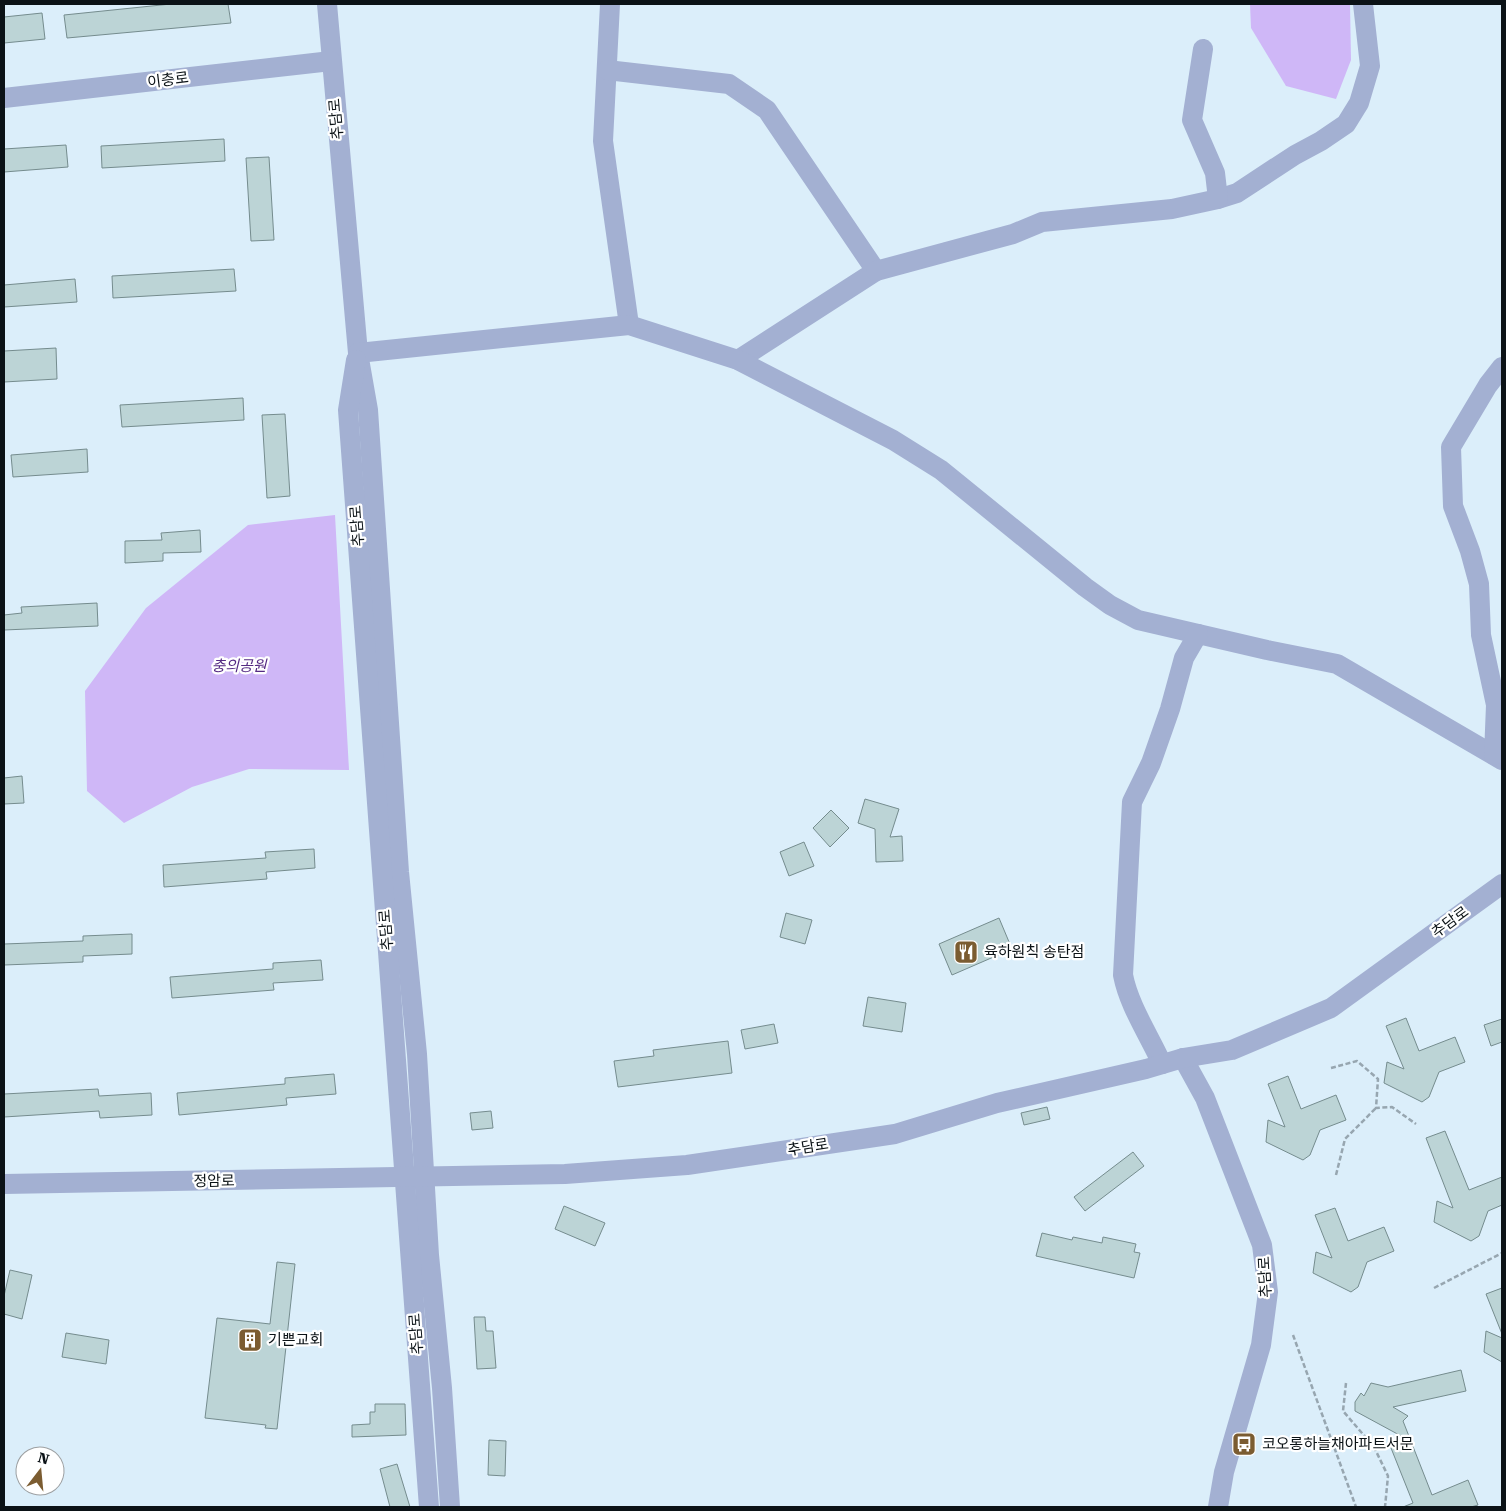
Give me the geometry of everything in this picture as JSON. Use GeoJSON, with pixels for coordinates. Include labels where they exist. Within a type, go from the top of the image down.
{"type":"FeatureCollection","features":[{"type":"Feature","properties":{"kind":"street","name":"추담로"},"geometry":{"type":"LineString","coordinates":[[327,4],[358,353],[368,410],[397,853],[417,1054],[424,1177],[450,1507]]}},
{"type":"Feature","properties":{"kind":"street"},"geometry":{"type":"LineString","coordinates":[[610,4],[603,141],[629,325]]}},
{"type":"Feature","properties":{"kind":"street"},"geometry":{"type":"LineString","coordinates":[[738,360],[876,271],[1012,234],[1042,222],[1172,209],[1237,193],[1295,154],[1321,141],[1346,124],[1359,103],[1370,66],[1363,4]]}},
{"type":"Feature","properties":{"kind":"street"},"geometry":{"type":"LineString","coordinates":[[1203,49],[1192,120],[1215,173],[1218,199]]}},
{"type":"Feature","properties":{"kind":"street","name":"이충로"},"geometry":{"type":"LineString","coordinates":[[4,98],[331,61]]}},
{"type":"Feature","properties":{"kind":"street"},"geometry":{"type":"LineString","coordinates":[[607,70],[729,84],[767,110],[876,271]]}},
{"type":"Feature","properties":{"kind":"street"},"geometry":{"type":"LineString","coordinates":[[358,353],[629,325],[738,360],[893,440],[941,470],[1110,605],[1138,620],[1337,664],[1498,757]]}},
{"type":"Feature","properties":{"kind":"street","name":"추담로"},"geometry":{"type":"LineString","coordinates":[[358,353],[348,410],[429,1507]]}},
{"type":"Feature","properties":{"kind":"street"},"geometry":{"type":"LineString","coordinates":[[1498,757],[1496,705],[1481,635],[1479,584],[1470,550],[1453,506],[1451,447],[1488,385],[1502,367]]}},
{"type":"Feature","properties":{"kind":"street"},"geometry":{"type":"LineString","coordinates":[[1162,1064],[1127,994],[1123,975],[1132,802],[1151,763],[1170,709],[1184,658],[1198,634]]}},
{"type":"Feature","properties":{"kind":"street","name":"추담로"},"geometry":{"type":"LineString","coordinates":[[424,1177],[565,1174],[687,1165],[885,1135],[997,1103],[1183,1058],[1232,1050],[1331,1008],[1502,884]]}},
{"type":"Feature","properties":{"kind":"street","name":"추담로"},"geometry":{"type":"LineString","coordinates":[[1183,1058],[1205,1098],[1262,1244],[1268,1292],[1261,1345],[1224,1472],[1218,1507]]}},
{"type":"Feature","properties":{"kind":"street","name":"정암로"},"geometry":{"type":"LineString","coordinates":[[4,1184],[424,1177]]}},
{"type":"Feature","properties":{"kind":"path"},"geometry":{"type":"LineString","coordinates":[[1331,1068],[1357,1061],[1378,1078],[1376,1108],[1345,1139],[1336,1175]]}},
{"type":"Feature","properties":{"kind":"path"},"geometry":{"type":"LineString","coordinates":[[1376,1108],[1392,1107],[1416,1124]]}},
{"type":"Feature","properties":{"kind":"path"},"geometry":{"type":"LineString","coordinates":[[1434,1288],[1502,1253]]}},
{"type":"Feature","properties":{"kind":"path"},"geometry":{"type":"LineString","coordinates":[[1293,1334],[1356,1507]]}},
{"type":"Feature","properties":{"kind":"path"},"geometry":{"type":"LineString","coordinates":[[1346,1384],[1343,1411],[1374,1447],[1388,1476],[1385,1507]]}},
{"type":"Feature","properties":{"kind":"green space"},"geometry":{"type":"Polygon","coordinates":[[[1250,4],[1350,4],[1351,60],[1336,99],[1286,86],[1251,28],[1250,4]]]}},
{"type":"Feature","properties":{"kind":"green space","name":"충의공원"},"geometry":{"type":"Polygon","coordinates":[[[335,515],[349,770],[249,769],[192,787],[124,823],[87,791],[85,691],[146,608],[248,525],[335,515]]]}},
{"type":"Feature","properties":{"kind":"building"},"geometry":{"type":"Polygon","coordinates":[[[171,4],[228,4],[231,23],[67,38],[64,15],[171,4]]]}},
{"type":"Feature","properties":{"kind":"building"},"geometry":{"type":"Polygon","coordinates":[[[42,13],[45,39],[4,43],[4,17],[42,13]]]}},
{"type":"Feature","properties":{"kind":"building"},"geometry":{"type":"Polygon","coordinates":[[[224,139],[225,161],[102,168],[101,146],[224,139]]]}},
{"type":"Feature","properties":{"kind":"building"},"geometry":{"type":"Polygon","coordinates":[[[66,145],[68,167],[4,172],[4,149],[66,145]]]}},
{"type":"Feature","properties":{"kind":"building"},"geometry":{"type":"Polygon","coordinates":[[[269,157],[274,240],[251,241],[246,158],[269,157]]]}},
{"type":"Feature","properties":{"kind":"building"},"geometry":{"type":"Polygon","coordinates":[[[234,269],[236,291],[113,298],[112,276],[234,269]]]}},
{"type":"Feature","properties":{"kind":"building"},"geometry":{"type":"Polygon","coordinates":[[[75,279],[77,302],[4,307],[4,285],[75,279]]]}},
{"type":"Feature","properties":{"kind":"building"},"geometry":{"type":"Polygon","coordinates":[[[56,348],[57,379],[4,382],[4,351],[56,348]]]}},
{"type":"Feature","properties":{"kind":"building"},"geometry":{"type":"Polygon","coordinates":[[[243,398],[244,420],[122,427],[120,405],[243,398]]]}},
{"type":"Feature","properties":{"kind":"building"},"geometry":{"type":"Polygon","coordinates":[[[285,414],[290,496],[267,498],[262,415],[285,414]]]}},
{"type":"Feature","properties":{"kind":"building"},"geometry":{"type":"Polygon","coordinates":[[[87,449],[88,472],[13,477],[11,455],[87,449]]]}},
{"type":"Feature","properties":{"kind":"building"},"geometry":{"type":"Polygon","coordinates":[[[200,530],[201,552],[163,553],[163,561],[125,563],[125,541],[162,540],[161,533],[200,530]]]}},
{"type":"Feature","properties":{"kind":"building"},"geometry":{"type":"Polygon","coordinates":[[[97,603],[98,626],[4,630],[4,615],[22,613],[21,607],[97,603]]]}},
{"type":"Feature","properties":{"kind":"building"},"geometry":{"type":"Polygon","coordinates":[[[22,776],[24,803],[4,804],[4,778],[22,776]]]}},
{"type":"Feature","properties":{"kind":"building"},"geometry":{"type":"Polygon","coordinates":[[[865,799],[899,809],[890,837],[902,836],[903,861],[876,862],[875,829],[858,823],[865,799]]]}},
{"type":"Feature","properties":{"kind":"building"},"geometry":{"type":"Polygon","coordinates":[[[831,810],[849,828],[830,847],[813,828],[831,810]]]}},
{"type":"Feature","properties":{"kind":"building"},"geometry":{"type":"Polygon","coordinates":[[[804,842],[814,866],[789,876],[780,852],[804,842]]]}},
{"type":"Feature","properties":{"kind":"building"},"geometry":{"type":"Polygon","coordinates":[[[314,849],[315,868],[266,872],[267,879],[164,887],[163,865],[266,858],[265,852],[314,849]]]}},
{"type":"Feature","properties":{"kind":"building"},"geometry":{"type":"Polygon","coordinates":[[[786,913],[812,920],[805,944],[780,937],[786,913]]]}},
{"type":"Feature","properties":{"kind":"building"},"geometry":{"type":"Polygon","coordinates":[[[999,918],[1012,949],[952,975],[939,944],[999,918]]]}},
{"type":"Feature","properties":{"kind":"building"},"geometry":{"type":"Polygon","coordinates":[[[132,934],[132,954],[83,956],[83,962],[4,965],[4,944],[83,941],[83,936],[132,934]]]}},
{"type":"Feature","properties":{"kind":"building"},"geometry":{"type":"Polygon","coordinates":[[[321,960],[323,980],[273,983],[274,990],[172,998],[170,977],[273,969],[273,963],[321,960]]]}},
{"type":"Feature","properties":{"kind":"building"},"geometry":{"type":"Polygon","coordinates":[[[868,997],[906,1003],[902,1032],[863,1026],[868,997]]]}},
{"type":"Feature","properties":{"kind":"building"},"geometry":{"type":"Polygon","coordinates":[[[1406,1018],[1419,1051],[1455,1037],[1465,1062],[1439,1072],[1429,1097],[1422,1102],[1384,1083],[1387,1062],[1404,1069],[1386,1026],[1406,1018]]]}},
{"type":"Feature","properties":{"kind":"building"},"geometry":{"type":"Polygon","coordinates":[[[1502,1019],[1502,1042],[1491,1046],[1484,1025],[1502,1019]]]}},
{"type":"Feature","properties":{"kind":"building"},"geometry":{"type":"Polygon","coordinates":[[[774,1024],[778,1043],[745,1049],[741,1030],[774,1024]]]}},
{"type":"Feature","properties":{"kind":"building"},"geometry":{"type":"Polygon","coordinates":[[[728,1041],[732,1073],[618,1087],[614,1061],[654,1056],[653,1050],[728,1041]]]}},
{"type":"Feature","properties":{"kind":"building"},"geometry":{"type":"Polygon","coordinates":[[[334,1074],[336,1094],[286,1098],[287,1105],[179,1115],[177,1093],[285,1084],[285,1078],[334,1074]]]}},
{"type":"Feature","properties":{"kind":"building"},"geometry":{"type":"Polygon","coordinates":[[[1288,1076],[1301,1109],[1336,1095],[1346,1120],[1320,1130],[1310,1155],[1303,1160],[1266,1142],[1268,1120],[1285,1127],[1268,1084],[1288,1076]]]}},
{"type":"Feature","properties":{"kind":"building"},"geometry":{"type":"Polygon","coordinates":[[[98,1089],[99,1096],[151,1093],[152,1115],[100,1118],[99,1111],[4,1117],[4,1094],[98,1089]]]}},
{"type":"Feature","properties":{"kind":"building"},"geometry":{"type":"Polygon","coordinates":[[[1047,1107],[1050,1119],[1024,1125],[1021,1113],[1047,1107]]]}},
{"type":"Feature","properties":{"kind":"building"},"geometry":{"type":"Polygon","coordinates":[[[491,1111],[493,1128],[472,1130],[470,1113],[491,1111]]]}},
{"type":"Feature","properties":{"kind":"building"},"geometry":{"type":"Polygon","coordinates":[[[1445,1131],[1469,1190],[1502,1177],[1502,1205],[1488,1211],[1479,1236],[1471,1241],[1434,1222],[1437,1201],[1453,1208],[1426,1138],[1445,1131]]]}},
{"type":"Feature","properties":{"kind":"building"},"geometry":{"type":"Polygon","coordinates":[[[1133,1152],[1144,1166],[1085,1211],[1074,1197],[1133,1152]]]}},
{"type":"Feature","properties":{"kind":"building"},"geometry":{"type":"Polygon","coordinates":[[[564,1206],[605,1223],[595,1246],[555,1229],[564,1206]]]}},
{"type":"Feature","properties":{"kind":"building"},"geometry":{"type":"Polygon","coordinates":[[[1335,1208],[1348,1241],[1384,1227],[1394,1251],[1367,1262],[1358,1287],[1351,1292],[1313,1273],[1316,1252],[1332,1258],[1315,1215],[1335,1208]]]}},
{"type":"Feature","properties":{"kind":"building"},"geometry":{"type":"Polygon","coordinates":[[[1042,1233],[1072,1240],[1073,1237],[1102,1243],[1103,1237],[1136,1244],[1134,1252],[1140,1253],[1134,1278],[1036,1256],[1042,1233]]]}},
{"type":"Feature","properties":{"kind":"building","name":"기쁜교회"},"geometry":{"type":"Polygon","coordinates":[[[277,1262],[295,1264],[277,1429],[265,1428],[266,1425],[205,1418],[217,1318],[270,1324],[277,1262]]]}},
{"type":"Feature","properties":{"kind":"building"},"geometry":{"type":"Polygon","coordinates":[[[10,1270],[32,1275],[22,1319],[4,1314],[4,1296],[10,1270]]]}},
{"type":"Feature","properties":{"kind":"building"},"geometry":{"type":"Polygon","coordinates":[[[1502,1288],[1502,1334],[1486,1294],[1502,1288]]]}},
{"type":"Feature","properties":{"kind":"building"},"geometry":{"type":"Polygon","coordinates":[[[474,1317],[485,1317],[486,1331],[493,1331],[496,1368],[477,1369],[474,1317]]]}},
{"type":"Feature","properties":{"kind":"building"},"geometry":{"type":"Polygon","coordinates":[[[1486,1331],[1502,1338],[1502,1362],[1484,1352],[1486,1331]]]}},
{"type":"Feature","properties":{"kind":"building"},"geometry":{"type":"Polygon","coordinates":[[[66,1333],[109,1340],[106,1364],[62,1357],[66,1333]]]}},
{"type":"Feature","properties":{"kind":"building"},"geometry":{"type":"Polygon","coordinates":[[[1461,1370],[1466,1391],[1393,1407],[1408,1416],[1403,1421],[1432,1495],[1468,1480],[1478,1505],[1471,1507],[1403,1507],[1413,1503],[1389,1443],[1403,1437],[1355,1411],[1355,1402],[1361,1393],[1364,1396],[1371,1383],[1388,1387],[1461,1370]]]}},
{"type":"Feature","properties":{"kind":"building"},"geometry":{"type":"Polygon","coordinates":[[[375,1404],[405,1404],[406,1435],[352,1437],[352,1425],[370,1424],[370,1412],[375,1412],[375,1404]]]}},
{"type":"Feature","properties":{"kind":"building"},"geometry":{"type":"Polygon","coordinates":[[[489,1440],[506,1441],[505,1476],[488,1475],[489,1440]]]}},
{"type":"Feature","properties":{"kind":"building"},"geometry":{"type":"Polygon","coordinates":[[[397,1464],[410,1507],[390,1507],[380,1469],[397,1464]]]}},
{"type":"Feature","properties":{"kind":"place","name":"육하원칙 송탄점"},"geometry":{"type":"Point","coordinates":[966,952]}},
{"type":"Feature","properties":{"kind":"place","name":"기쁜교회"},"geometry":{"type":"Point","coordinates":[250,1340]}},
{"type":"Feature","properties":{"kind":"place","name":"코오롱하늘채아파트서문"},"geometry":{"type":"Point","coordinates":[1244,1444]}}]}
